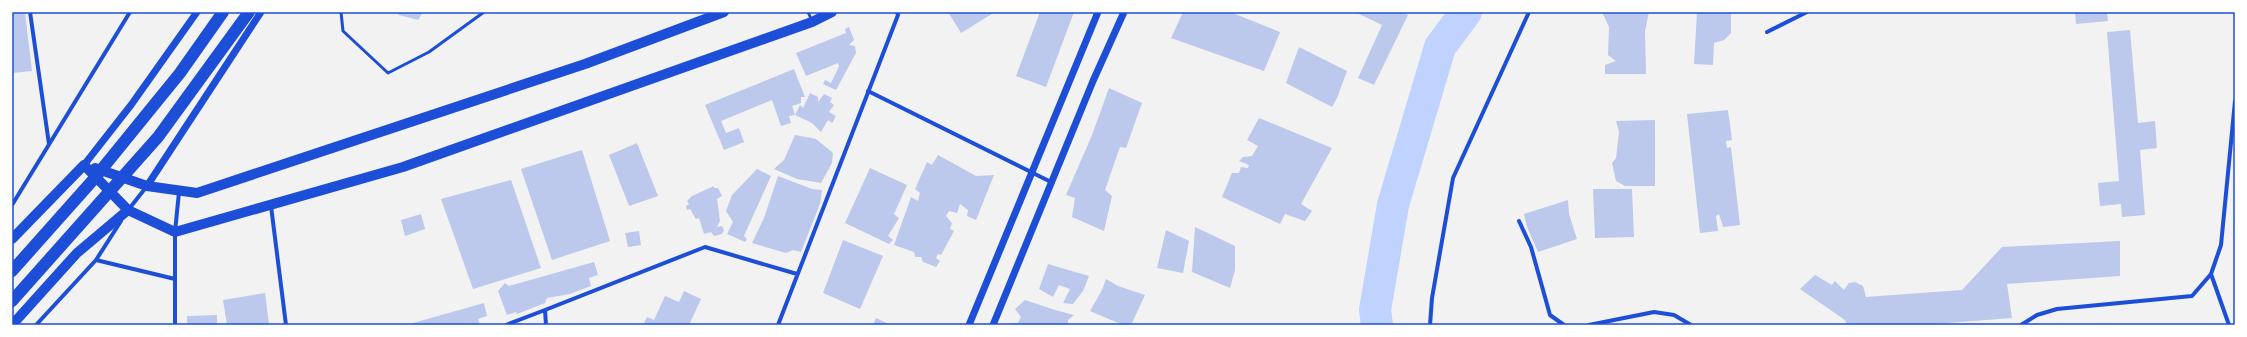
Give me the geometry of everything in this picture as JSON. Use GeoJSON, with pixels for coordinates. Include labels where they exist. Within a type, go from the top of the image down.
{"type":"FeatureCollection","features":[{"type":"Feature","properties":{"kind":"highway"},"geometry":{"type":"LineString","coordinates":[[12,270],[94,180],[180,73],[223,12]]}},
{"type":"Feature","properties":{"kind":"highway"},"geometry":{"type":"LineString","coordinates":[[12,301],[158,137],[249,12]]}},
{"type":"Feature","properties":{"kind":"main road"},"geometry":{"type":"LineString","coordinates":[[84,165],[147,186],[197,193],[585,64],[724,12]]}},
{"type":"Feature","properties":{"kind":"main road"},"geometry":{"type":"LineString","coordinates":[[84,165],[128,210],[175,232],[271,206],[403,167],[812,22],[832,12]]}},
{"type":"Feature","properties":{"kind":"main road"},"geometry":{"type":"LineString","coordinates":[[12,239],[84,165]]}},
{"type":"Feature","properties":{"kind":"main road"},"geometry":{"type":"LineString","coordinates":[[12,324],[77,253],[128,210]]}},
{"type":"Feature","properties":{"kind":"street"},"geometry":{"type":"LineString","coordinates":[[30,12],[49,145]]}},
{"type":"Feature","properties":{"kind":"street"},"geometry":{"type":"LineString","coordinates":[[12,205],[130,12]]}},
{"type":"Feature","properties":{"kind":"street"},"geometry":{"type":"LineString","coordinates":[[84,165],[131,105],[197,12]]}},
{"type":"Feature","properties":{"kind":"street"},"geometry":{"type":"LineString","coordinates":[[36,325],[96,260],[128,210],[147,186],[261,12]]}},
{"type":"Feature","properties":{"kind":"street"},"geometry":{"type":"LineString","coordinates":[[778,325],[898,15],[897,12]]}},
{"type":"Feature","properties":{"kind":"street"},"geometry":{"type":"LineString","coordinates":[[969,325],[1098,12]]}},
{"type":"Feature","properties":{"kind":"street"},"geometry":{"type":"LineString","coordinates":[[993,325],[1051,182],[1124,12]]}},
{"type":"Feature","properties":{"kind":"street"},"geometry":{"type":"LineString","coordinates":[[1430,325],[1432,298],[1453,178],[1529,12]]}},
{"type":"Feature","properties":{"kind":"street"},"geometry":{"type":"LineString","coordinates":[[1767,32],[1807,12]]}},
{"type":"Feature","properties":{"kind":"street"},"geometry":{"type":"LineString","coordinates":[[868,91],[1032,174],[1051,182]]}},
{"type":"Feature","properties":{"kind":"street"},"geometry":{"type":"LineString","coordinates":[[2021,325],[2037,315],[2057,309],[2192,296],[2211,274],[2221,245],[2235,101]]}},
{"type":"Feature","properties":{"kind":"street"},"geometry":{"type":"LineString","coordinates":[[175,325],[175,232],[179,190]]}},
{"type":"Feature","properties":{"kind":"street"},"geometry":{"type":"LineString","coordinates":[[271,206],[286,325]]}},
{"type":"Feature","properties":{"kind":"street"},"geometry":{"type":"LineString","coordinates":[[1519,221],[1531,248],[1550,315],[1564,325]]}},
{"type":"Feature","properties":{"kind":"street"},"geometry":{"type":"LineString","coordinates":[[506,325],[705,247],[797,274]]}},
{"type":"Feature","properties":{"kind":"street"},"geometry":{"type":"LineString","coordinates":[[96,260],[175,279]]}},
{"type":"Feature","properties":{"kind":"street"},"geometry":{"type":"LineString","coordinates":[[2211,274],[2229,325]]}},
{"type":"Feature","properties":{"kind":"street"},"geometry":{"type":"LineString","coordinates":[[545,310],[546,325]]}},
{"type":"Feature","properties":{"kind":"street"},"geometry":{"type":"LineString","coordinates":[[1589,325],[1654,312],[1674,315],[1691,325]]}},
{"type":"Feature","properties":{"kind":"lane"},"geometry":{"type":"LineString","coordinates":[[341,12],[343,31],[388,73],[429,52],[484,12]]}},
{"type":"Feature","properties":{"kind":"lane"},"geometry":{"type":"LineString","coordinates":[[808,12],[812,22]]}},
{"type":"Feature","properties":{"kind":"building"},"geometry":{"type":"Polygon","coordinates":[[[12,12],[25,12],[32,71],[12,73],[12,12]]]}},
{"type":"Feature","properties":{"kind":"building"},"geometry":{"type":"Polygon","coordinates":[[[395,12],[423,12],[418,20],[399,15],[395,12]]]}},
{"type":"Feature","properties":{"kind":"building"},"geometry":{"type":"Polygon","coordinates":[[[948,12],[995,12],[961,33],[948,12]]]}},
{"type":"Feature","properties":{"kind":"building"},"geometry":{"type":"Polygon","coordinates":[[[1040,12],[1074,12],[1046,87],[1016,76],[1040,12]]]}},
{"type":"Feature","properties":{"kind":"building"},"geometry":{"type":"Polygon","coordinates":[[[1183,12],[1230,12],[1280,32],[1264,71],[1171,38],[1183,12]]]}},
{"type":"Feature","properties":{"kind":"building"},"geometry":{"type":"Polygon","coordinates":[[[1355,12],[1402,12],[1408,15],[1374,85],[1358,78],[1382,25],[1355,12]]]}},
{"type":"Feature","properties":{"kind":"building"},"geometry":{"type":"Polygon","coordinates":[[[1602,12],[1649,12],[1645,31],[1646,74],[1605,74],[1605,65],[1616,61],[1608,55],[1609,27],[1602,12]]]}},
{"type":"Feature","properties":{"kind":"building"},"geometry":{"type":"Polygon","coordinates":[[[1697,12],[1731,12],[1731,33],[1724,40],[1714,43],[1713,65],[1694,64],[1697,12]]]}},
{"type":"Feature","properties":{"kind":"building"},"geometry":{"type":"Polygon","coordinates":[[[2075,12],[2107,12],[2108,21],[2076,24],[2075,12]]]}},
{"type":"Feature","properties":{"kind":"building"},"geometry":{"type":"Polygon","coordinates":[[[849,27],[854,40],[849,45],[855,46],[856,53],[836,90],[823,84],[825,80],[831,83],[839,66],[838,63],[806,76],[796,53],[846,33],[845,29],[849,27]]]}},
{"type":"Feature","properties":{"kind":"building"},"geometry":{"type":"Polygon","coordinates":[[[2130,30],[2138,123],[2155,121],[2157,148],[2140,150],[2145,215],[2122,217],[2121,204],[2100,206],[2098,183],[2119,181],[2107,32],[2130,30]]]}},
{"type":"Feature","properties":{"kind":"building"},"geometry":{"type":"Polygon","coordinates":[[[1299,47],[1347,71],[1332,107],[1286,83],[1299,47]]]}},
{"type":"Feature","properties":{"kind":"building"},"geometry":{"type":"Polygon","coordinates":[[[794,69],[805,97],[801,97],[801,103],[792,106],[795,115],[789,116],[791,123],[781,126],[772,100],[721,121],[726,133],[739,128],[744,142],[724,150],[705,105],[794,69]]]}},
{"type":"Feature","properties":{"kind":"building"},"geometry":{"type":"Polygon","coordinates":[[[1109,88],[1142,103],[1126,148],[1120,147],[1105,190],[1112,196],[1104,231],[1072,217],[1075,198],[1066,195],[1092,135],[1109,88]]]}},
{"type":"Feature","properties":{"kind":"building"},"geometry":{"type":"Polygon","coordinates":[[[810,93],[818,97],[818,102],[824,94],[832,98],[830,102],[834,105],[829,112],[836,116],[832,123],[828,120],[821,132],[812,123],[795,115],[800,105],[803,108],[810,93]]]}},
{"type":"Feature","properties":{"kind":"building"},"geometry":{"type":"Polygon","coordinates":[[[1728,110],[1732,140],[1726,141],[1727,148],[1731,147],[1740,225],[1723,227],[1719,214],[1716,216],[1718,231],[1700,233],[1687,114],[1728,110]]]}},
{"type":"Feature","properties":{"kind":"building"},"geometry":{"type":"Polygon","coordinates":[[[1259,118],[1332,148],[1301,204],[1312,211],[1305,221],[1285,214],[1280,224],[1222,197],[1232,173],[1239,173],[1241,167],[1248,168],[1249,165],[1239,161],[1243,157],[1252,156],[1258,146],[1247,140],[1259,118]]]}},
{"type":"Feature","properties":{"kind":"building"},"geometry":{"type":"Polygon","coordinates":[[[1655,120],[1655,186],[1625,186],[1616,181],[1612,163],[1616,158],[1619,132],[1616,121],[1655,120]]]}},
{"type":"Feature","properties":{"kind":"building"},"geometry":{"type":"Polygon","coordinates":[[[795,135],[816,139],[833,153],[832,163],[821,183],[797,179],[774,169],[784,160],[795,135]]]}},
{"type":"Feature","properties":{"kind":"building"},"geometry":{"type":"Polygon","coordinates":[[[637,143],[658,196],[629,206],[609,155],[637,143]]]}},
{"type":"Feature","properties":{"kind":"building"},"geometry":{"type":"Polygon","coordinates":[[[582,150],[610,241],[552,260],[521,169],[582,150]]]}},
{"type":"Feature","properties":{"kind":"building"},"geometry":{"type":"Polygon","coordinates":[[[938,155],[976,176],[994,175],[976,220],[967,216],[968,210],[960,204],[957,213],[949,211],[946,216],[952,223],[950,229],[954,231],[941,255],[938,254],[936,258],[940,261],[936,267],[923,262],[921,257],[915,257],[914,252],[894,245],[911,197],[918,201],[920,193],[915,189],[927,162],[932,165],[938,155]]]}},
{"type":"Feature","properties":{"kind":"building"},"geometry":{"type":"Polygon","coordinates":[[[870,168],[907,185],[894,214],[899,218],[888,236],[893,240],[889,244],[845,223],[870,168]]]}},
{"type":"Feature","properties":{"kind":"building"},"geometry":{"type":"Polygon","coordinates":[[[757,169],[771,176],[744,236],[747,239],[745,242],[727,234],[733,222],[726,211],[732,195],[757,169]]]}},
{"type":"Feature","properties":{"kind":"building"},"geometry":{"type":"Polygon","coordinates":[[[778,176],[812,189],[822,190],[820,204],[801,252],[793,250],[786,253],[752,243],[764,218],[778,176]]]}},
{"type":"Feature","properties":{"kind":"building"},"geometry":{"type":"Polygon","coordinates":[[[511,180],[541,268],[473,289],[441,199],[511,180]]]}},
{"type":"Feature","properties":{"kind":"building"},"geometry":{"type":"Polygon","coordinates":[[[714,186],[714,188],[718,188],[722,196],[717,199],[720,221],[717,227],[722,226],[724,230],[722,234],[714,236],[711,232],[704,234],[699,218],[696,219],[690,209],[687,210],[686,206],[689,204],[687,201],[692,196],[714,186]]]}},
{"type":"Feature","properties":{"kind":"building"},"geometry":{"type":"Polygon","coordinates":[[[1593,189],[1632,189],[1634,237],[1595,238],[1593,189]]]}},
{"type":"Feature","properties":{"kind":"building"},"geometry":{"type":"Polygon","coordinates":[[[1568,200],[1569,214],[1577,239],[1538,252],[1527,227],[1524,214],[1568,200]]]}},
{"type":"Feature","properties":{"kind":"building"},"geometry":{"type":"Polygon","coordinates":[[[421,214],[425,229],[405,236],[401,220],[421,214]]]}},
{"type":"Feature","properties":{"kind":"building"},"geometry":{"type":"Polygon","coordinates":[[[1195,227],[1235,246],[1235,270],[1230,288],[1192,272],[1195,227]]]}},
{"type":"Feature","properties":{"kind":"building"},"geometry":{"type":"Polygon","coordinates":[[[1166,230],[1189,241],[1183,273],[1157,268],[1166,230]]]}},
{"type":"Feature","properties":{"kind":"building"},"geometry":{"type":"Polygon","coordinates":[[[639,231],[641,245],[628,247],[625,233],[639,231]]]}},
{"type":"Feature","properties":{"kind":"building"},"geometry":{"type":"Polygon","coordinates":[[[843,240],[883,256],[860,309],[823,293],[843,240]]]}},
{"type":"Feature","properties":{"kind":"building"},"geometry":{"type":"Polygon","coordinates":[[[2120,241],[2120,276],[2007,284],[2012,318],[1922,325],[1847,325],[1845,320],[1800,289],[1815,275],[1832,285],[1835,281],[1844,290],[1849,283],[1855,282],[1863,286],[1866,297],[1962,290],[2002,247],[2120,241]]]}},
{"type":"Feature","properties":{"kind":"building"},"geometry":{"type":"Polygon","coordinates":[[[594,262],[598,275],[589,278],[591,286],[570,294],[547,298],[545,303],[517,314],[516,312],[507,315],[498,291],[505,283],[509,286],[594,262]]]}},
{"type":"Feature","properties":{"kind":"building"},"geometry":{"type":"Polygon","coordinates":[[[1048,264],[1089,276],[1083,291],[1073,304],[1063,303],[1070,289],[1059,285],[1053,297],[1039,289],[1048,264]]]}},
{"type":"Feature","properties":{"kind":"building"},"geometry":{"type":"Polygon","coordinates":[[[1106,279],[1118,286],[1145,295],[1131,325],[1123,325],[1090,311],[1102,290],[1106,279]]]}},
{"type":"Feature","properties":{"kind":"building"},"geometry":{"type":"Polygon","coordinates":[[[684,291],[701,299],[689,325],[643,325],[647,317],[654,320],[665,296],[679,302],[684,291]]]}},
{"type":"Feature","properties":{"kind":"building"},"geometry":{"type":"Polygon","coordinates":[[[265,293],[269,325],[227,325],[223,300],[265,293]]]}},
{"type":"Feature","properties":{"kind":"building"},"geometry":{"type":"Polygon","coordinates":[[[1025,300],[1074,315],[1068,320],[1068,325],[1008,325],[1010,323],[1018,323],[1021,317],[1015,309],[1025,300]]]}},
{"type":"Feature","properties":{"kind":"building"},"geometry":{"type":"Polygon","coordinates":[[[484,303],[487,316],[478,319],[480,325],[406,325],[484,303]]]}},
{"type":"Feature","properties":{"kind":"building"},"geometry":{"type":"Polygon","coordinates":[[[217,315],[217,325],[187,325],[187,316],[217,315]]]}},
{"type":"Feature","properties":{"kind":"building"},"geometry":{"type":"Polygon","coordinates":[[[876,318],[891,325],[873,325],[876,318]]]}},
{"type":"Feature","properties":{"kind":"waterway"},"geometry":{"type":"LineString","coordinates":[[1377,325],[1375,310],[1393,205],[1440,47],[1466,12]]}}]}
